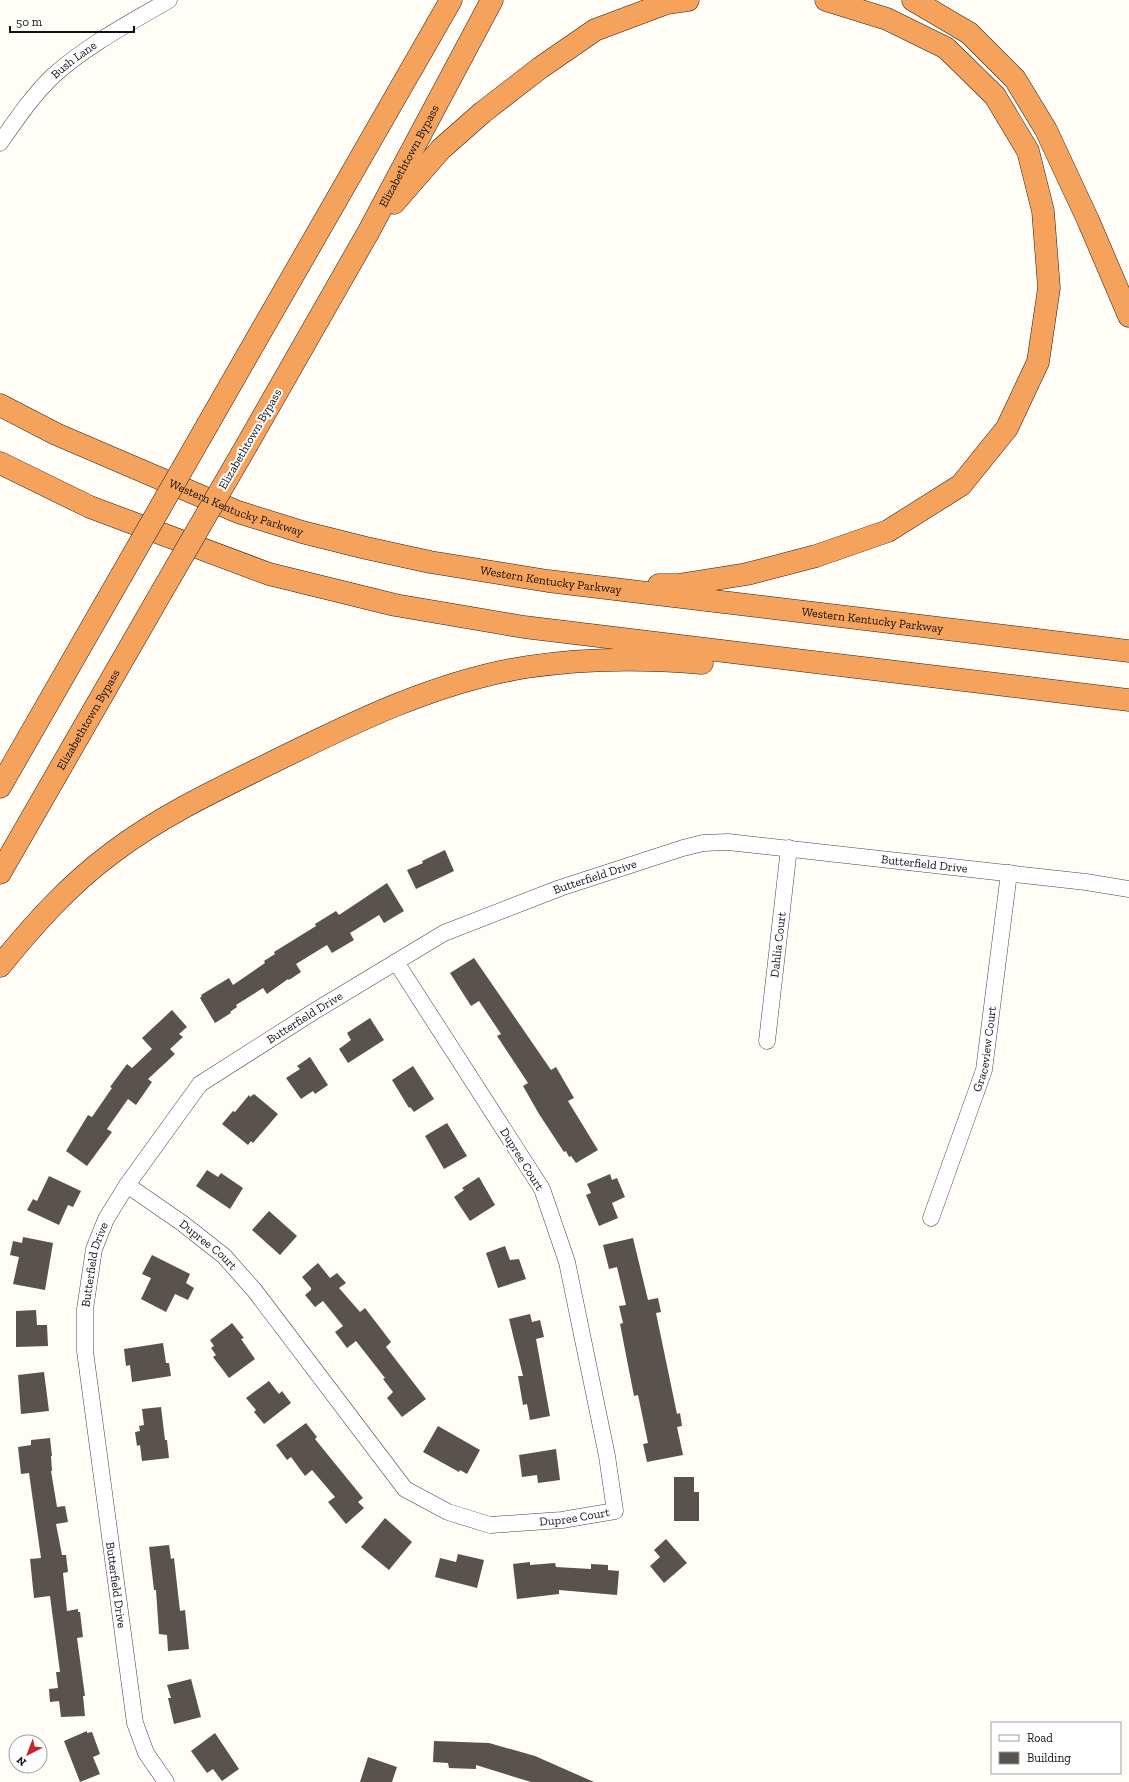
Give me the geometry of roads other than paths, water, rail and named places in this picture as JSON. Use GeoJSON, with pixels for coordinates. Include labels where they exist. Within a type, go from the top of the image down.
{"type":"FeatureCollection","features":[{"type":"Feature","properties":{"kind":"highway"},"geometry":{"type":"LineString","coordinates":[[0,787],[450,0]]}},
{"type":"Feature","properties":{"kind":"highway","name":"Elizabethtown Bypass"},"geometry":{"type":"LineString","coordinates":[[0,873],[369,231],[492,0]]}},
{"type":"Feature","properties":{"kind":"highway"},"geometry":{"type":"LineString","coordinates":[[369,231],[441,149],[483,112],[540,68],[595,30],[667,3],[688,0]]}},
{"type":"Feature","properties":{"kind":"highway"},"geometry":{"type":"LineString","coordinates":[[548,581],[678,586],[747,574],[816,556],[888,531],[960,485],[1007,428],[1038,362],[1049,288],[1043,211],[1028,151],[995,96],[946,48],[887,19],[826,0]]}},
{"type":"Feature","properties":{"kind":"highway"},"geometry":{"type":"LineString","coordinates":[[913,0],[969,34],[1015,79],[1046,130],[1088,220],[1129,316]]}},
{"type":"Feature","properties":{"kind":"highway","name":"Western Kentucky Parkway"},"geometry":{"type":"LineString","coordinates":[[0,405],[56,434],[238,512],[302,532],[373,550],[430,562],[548,581],[1129,651]]}},
{"type":"Feature","properties":{"kind":"highway"},"geometry":{"type":"LineString","coordinates":[[0,463],[90,507],[269,574],[395,605],[524,627],[1129,700]]}},
{"type":"Feature","properties":{"kind":"highway"},"geometry":{"type":"LineString","coordinates":[[0,966],[30,928],[69,888],[112,852],[159,821],[209,793],[340,730],[419,696],[473,678],[527,667],[582,661],[637,660],[693,662],[990,683]]}},
{"type":"Feature","properties":{"kind":"street","name":"Bush Lane"},"geometry":{"type":"LineString","coordinates":[[0,143],[34,96],[53,76],[92,46],[169,0]]}},
{"type":"Feature","properties":{"kind":"street","name":"Butterfield Drive"},"geometry":{"type":"LineString","coordinates":[[166,1782],[146,1753],[135,1723],[85,1351],[85,1309],[94,1249],[106,1219],[127,1184],[200,1084],[313,1012],[444,933],[560,888],[683,848],[703,844],[728,842],[1086,882],[1129,889]]}},
{"type":"Feature","properties":{"kind":"street","name":"Dahlia Court"},"geometry":{"type":"LineString","coordinates":[[767,1041],[789,848]]}},
{"type":"Feature","properties":{"kind":"street","name":"Graceview Court"},"geometry":{"type":"LineString","coordinates":[[931,1218],[984,1070],[1009,873]]}},
{"type":"Feature","properties":{"kind":"street","name":"Dupree Court"},"geometry":{"type":"LineString","coordinates":[[127,1184],[182,1223],[224,1256],[255,1291],[405,1489],[448,1512],[490,1525],[562,1520],[615,1511],[605,1448],[567,1262],[542,1189],[396,962]]}}]}
